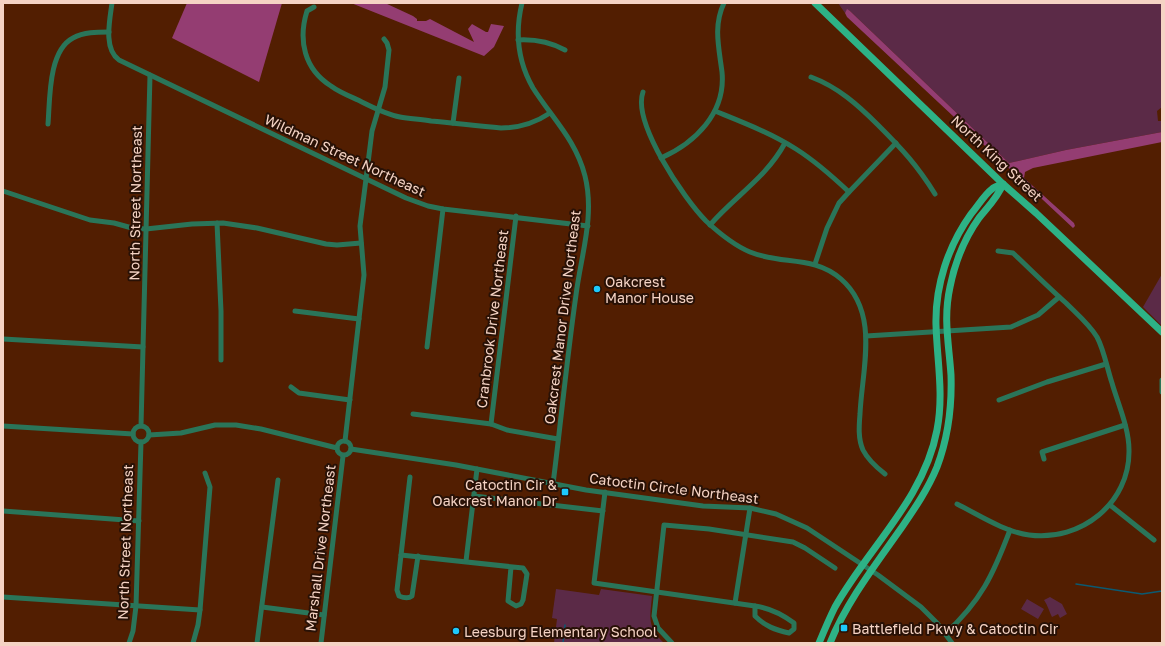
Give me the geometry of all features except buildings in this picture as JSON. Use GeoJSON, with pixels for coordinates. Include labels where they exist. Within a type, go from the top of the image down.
{"type":"FeatureCollection","features":[{"type":"Feature","properties":{"kind":"main road","name":"North King Street"},"geometry":{"type":"LineString","coordinates":[[814,3],[1003,184],[1036,213],[1162,332]]}},
{"type":"Feature","properties":{"kind":"main road"},"geometry":{"type":"LineString","coordinates":[[830,643],[849,605],[924,495],[935,472],[948,427],[951,402],[946,331],[948,300],[952,277],[958,258],[969,233],[999,194],[1003,184]]}},
{"type":"Feature","properties":{"kind":"main road"},"geometry":{"type":"LineString","coordinates":[[819,643],[836,607],[916,487],[929,459],[939,419],[941,396],[936,332],[937,306],[941,280],[958,234],[979,203],[992,188],[1003,184]]}},
{"type":"Feature","properties":{"kind":"street"},"geometry":{"type":"LineString","coordinates":[[112,3],[109,32],[110,49],[114,57],[150,75]]}},
{"type":"Feature","properties":{"kind":"street","name":"Oakcrest Manor Drive Northeast"},"geometry":{"type":"LineString","coordinates":[[522,3],[518,25],[518,40],[521,57],[528,78],[550,113],[564,130],[580,160],[588,190],[588,226],[576,294],[553,484]]}},
{"type":"Feature","properties":{"kind":"street"},"geometry":{"type":"LineString","coordinates":[[660,158],[682,147],[695,137],[706,125],[716,110],[722,85],[717,30],[724,3]]}},
{"type":"Feature","properties":{"kind":"street"},"geometry":{"type":"LineString","coordinates":[[314,6],[307,11],[302,32],[304,50],[312,66],[320,77],[330,86],[378,110],[400,117],[501,128],[513,128],[525,125],[541,119],[550,113]]}},
{"type":"Feature","properties":{"kind":"street"},"geometry":{"type":"LineString","coordinates":[[48,124],[53,74],[61,49],[69,41],[78,36],[97,32],[109,32]]}},
{"type":"Feature","properties":{"kind":"street"},"geometry":{"type":"LineString","coordinates":[[345,441],[364,275],[360,226],[372,131],[385,87],[389,50],[384,38]]}},
{"type":"Feature","properties":{"kind":"street"},"geometry":{"type":"LineString","coordinates":[[518,40],[536,40],[546,42],[565,50]]}},
{"type":"Feature","properties":{"kind":"street","name":"Wildman Street Northeast"},"geometry":{"type":"LineString","coordinates":[[150,75],[418,203],[443,208],[588,226]]}},
{"type":"Feature","properties":{"kind":"street","name":"North Street Northeast"},"geometry":{"type":"LineString","coordinates":[[141,426],[150,75]]}},
{"type":"Feature","properties":{"kind":"street"},"geometry":{"type":"LineString","coordinates":[[811,77],[829,84],[850,99],[896,143],[917,167],[935,194]]}},
{"type":"Feature","properties":{"kind":"street"},"geometry":{"type":"LineString","coordinates":[[453,123],[459,78]]}},
{"type":"Feature","properties":{"kind":"street"},"geometry":{"type":"LineString","coordinates":[[643,92],[640,102],[642,110],[660,158],[696,210],[710,225],[721,235],[750,252],[766,257],[814,264],[835,274],[850,288],[857,299],[862,312],[866,336],[860,409],[860,436],[866,455],[886,474]]}},
{"type":"Feature","properties":{"kind":"street"},"geometry":{"type":"LineString","coordinates":[[715,111],[785,143],[813,161],[849,192]]}},
{"type":"Feature","properties":{"kind":"street"},"geometry":{"type":"LineString","coordinates":[[710,225],[767,170],[785,143]]}},
{"type":"Feature","properties":{"kind":"street"},"geometry":{"type":"LineString","coordinates":[[814,264],[830,222],[840,203],[896,143]]}},
{"type":"Feature","properties":{"kind":"street"},"geometry":{"type":"LineString","coordinates":[[3,191],[90,220],[114,223],[132,228],[146,229],[160,226],[217,223],[257,228],[326,244],[361,243]]}},
{"type":"Feature","properties":{"kind":"street"},"geometry":{"type":"LineString","coordinates":[[427,347],[443,208]]}},
{"type":"Feature","properties":{"kind":"street","name":"Cranbrook Drive Northeast"},"geometry":{"type":"LineString","coordinates":[[491,424],[516,216]]}},
{"type":"Feature","properties":{"kind":"street"},"geometry":{"type":"LineString","coordinates":[[217,223],[221,304],[221,360]]}},
{"type":"Feature","properties":{"kind":"street"},"geometry":{"type":"LineString","coordinates":[[957,504],[1010,530],[1037,536],[1066,533],[1090,522],[1110,505],[1119,491],[1128,468],[1129,441],[1125,425],[1100,346],[1094,332],[1059,296],[1013,253],[998,251]]}},
{"type":"Feature","properties":{"kind":"street"},"geometry":{"type":"LineString","coordinates":[[866,336],[1011,327],[1038,316],[1059,296]]}},
{"type":"Feature","properties":{"kind":"street"},"geometry":{"type":"LineString","coordinates":[[295,311],[359,318]]}},
{"type":"Feature","properties":{"kind":"street"},"geometry":{"type":"LineString","coordinates":[[3,339],[143,347]]}},
{"type":"Feature","properties":{"kind":"street"},"geometry":{"type":"LineString","coordinates":[[999,400],[1054,380],[1106,364]]}},
{"type":"Feature","properties":{"kind":"street"},"geometry":{"type":"LineString","coordinates":[[1162,380],[1162,392]]}},
{"type":"Feature","properties":{"kind":"street"},"geometry":{"type":"LineString","coordinates":[[291,387],[299,394],[350,400]]}},
{"type":"Feature","properties":{"kind":"street"},"geometry":{"type":"LineString","coordinates":[[413,414],[491,424],[507,430],[558,439]]}},
{"type":"Feature","properties":{"kind":"street"},"geometry":{"type":"LineString","coordinates":[[149,435],[181,433],[215,425],[231,425],[261,429],[337,448]]}},
{"type":"Feature","properties":{"kind":"street"},"geometry":{"type":"LineString","coordinates":[[1044,459],[1042,452],[1125,425]]}},
{"type":"Feature","properties":{"kind":"street"},"geometry":{"type":"LineString","coordinates":[[3,426],[133,434]]}},
{"type":"Feature","properties":{"kind":"street"},"geometry":{"type":"LineString","coordinates":[[133,434],[136,428],[141,426],[147,429],[149,435]]}},
{"type":"Feature","properties":{"kind":"street"},"geometry":{"type":"LineString","coordinates":[[133,434],[136,440],[141,442],[147,439],[149,435]]}},
{"type":"Feature","properties":{"kind":"street"},"geometry":{"type":"LineString","coordinates":[[345,441],[350,444],[351,449],[348,454],[343,456],[338,453],[337,448],[340,442],[345,441]]}},
{"type":"Feature","properties":{"kind":"street","name":"North Street Northeast"},"geometry":{"type":"LineString","coordinates":[[129,643],[135,618],[136,606],[141,442]]}},
{"type":"Feature","properties":{"kind":"street","name":"Catoctin Circle Northeast"},"geometry":{"type":"LineString","coordinates":[[351,449],[477,469],[553,484],[605,492],[703,506],[750,508],[776,514],[797,522],[872,571],[921,607],[937,623],[952,643]]}},
{"type":"Feature","properties":{"kind":"street","name":"Marshall Drive Northeast"},"geometry":{"type":"LineString","coordinates":[[321,643],[343,456]]}},
{"type":"Feature","properties":{"kind":"street"},"geometry":{"type":"LineString","coordinates":[[466,561],[477,469]]}},
{"type":"Feature","properties":{"kind":"street"},"geometry":{"type":"LineString","coordinates":[[193,643],[200,610],[210,487],[205,474]]}},
{"type":"Feature","properties":{"kind":"street"},"geometry":{"type":"LineString","coordinates":[[410,477],[397,590],[399,596],[404,598],[410,598],[412,596],[418,556]]}},
{"type":"Feature","properties":{"kind":"street"},"geometry":{"type":"LineString","coordinates":[[257,643],[278,480]]}},
{"type":"Feature","properties":{"kind":"street"},"geometry":{"type":"LineString","coordinates":[[605,492],[594,583],[755,606],[776,611],[785,616],[794,623],[794,629],[789,632],[775,630],[765,625],[755,616],[755,606]]}},
{"type":"Feature","properties":{"kind":"street"},"geometry":{"type":"LineString","coordinates":[[474,496],[603,512]]}},
{"type":"Feature","properties":{"kind":"street"},"geometry":{"type":"LineString","coordinates":[[1110,505],[1154,540]]}},
{"type":"Feature","properties":{"kind":"street"},"geometry":{"type":"LineString","coordinates":[[735,602],[750,508]]}},
{"type":"Feature","properties":{"kind":"street"},"geometry":{"type":"LineString","coordinates":[[3,512],[139,521]]}},
{"type":"Feature","properties":{"kind":"street"},"geometry":{"type":"LineString","coordinates":[[672,643],[658,628],[654,620],[664,526],[746,534],[793,542],[806,548],[834,568]]}},
{"type":"Feature","properties":{"kind":"street"},"geometry":{"type":"LineString","coordinates":[[945,634],[960,621],[973,606],[986,587],[1010,530]]}},
{"type":"Feature","properties":{"kind":"street"},"geometry":{"type":"LineString","coordinates":[[402,554],[523,568],[527,574],[523,600],[521,604],[516,606],[508,601],[511,567]]}},
{"type":"Feature","properties":{"kind":"street"},"geometry":{"type":"LineString","coordinates":[[3,597],[200,610]]}},
{"type":"Feature","properties":{"kind":"street"},"geometry":{"type":"LineString","coordinates":[[262,607],[324,615]]}},
{"type":"Feature","properties":{"kind":"shaded area"},"geometry":{"type":"Polygon","coordinates":[[[187,3],[282,3],[259,82],[172,38],[187,3]]]}},
{"type":"Feature","properties":{"kind":"shaded area"},"geometry":{"type":"Polygon","coordinates":[[[351,3],[385,3],[413,16],[417,19],[417,21],[426,21],[430,19],[474,42],[468,29],[472,24],[486,32],[488,32],[491,24],[504,26],[494,47],[484,56],[351,3]]]}},
{"type":"Feature","properties":{"kind":"shaded area"},"geometry":{"type":"Polygon","coordinates":[[[838,3],[1162,3],[1162,107],[1157,111],[1158,121],[1162,121],[1162,132],[1066,150],[1009,163],[850,11],[847,10],[845,13],[838,3]]]}},
{"type":"Feature","properties":{"kind":"shaded area"},"geometry":{"type":"Polygon","coordinates":[[[847,9],[1009,163],[1066,150],[1162,132],[1162,142],[1033,168],[1025,172],[1024,178],[1074,223],[1075,226],[1073,228],[847,17],[845,13],[847,9]]]}},
{"type":"Feature","properties":{"kind":"shaded area"},"geometry":{"type":"Polygon","coordinates":[[[1162,274],[1162,326],[1143,307],[1162,274]]]}},
{"type":"Feature","properties":{"kind":"shaded area"},"geometry":{"type":"Polygon","coordinates":[[[556,589],[599,595],[601,589],[652,596],[650,616],[652,627],[664,643],[554,643],[557,619],[552,618],[556,589]]]}},
{"type":"Feature","properties":{"kind":"shaded area"},"geometry":{"type":"Polygon","coordinates":[[[1050,597],[1062,604],[1067,614],[1060,618],[1058,614],[1052,617],[1044,600],[1050,597]]]}},
{"type":"Feature","properties":{"kind":"shaded area"},"geometry":{"type":"Polygon","coordinates":[[[1027,599],[1044,609],[1038,619],[1021,609],[1027,599]]]}},
{"type":"Feature","properties":{"kind":"waterway"},"geometry":{"type":"LineString","coordinates":[[1076,584],[1142,594],[1162,591]]}},
{"type":"Feature","properties":{"kind":"waterway"},"geometry":{"type":"LineString","coordinates":[[563,643],[565,625]]}},
{"type":"Feature","properties":{"kind":"place","name":"Oakcrest Manor House"},"geometry":{"type":"Point","coordinates":[597,289]}},
{"type":"Feature","properties":{"kind":"place","name":"Catoctin Cir & Oakcrest Manor Dr"},"geometry":{"type":"Point","coordinates":[565,492]}},
{"type":"Feature","properties":{"kind":"place","name":"Battlefield Pkwy & Catoctin Cir"},"geometry":{"type":"Point","coordinates":[844,628]}},
{"type":"Feature","properties":{"kind":"place","name":"Leesburg Elementary School"},"geometry":{"type":"Point","coordinates":[456,631]}}]}
